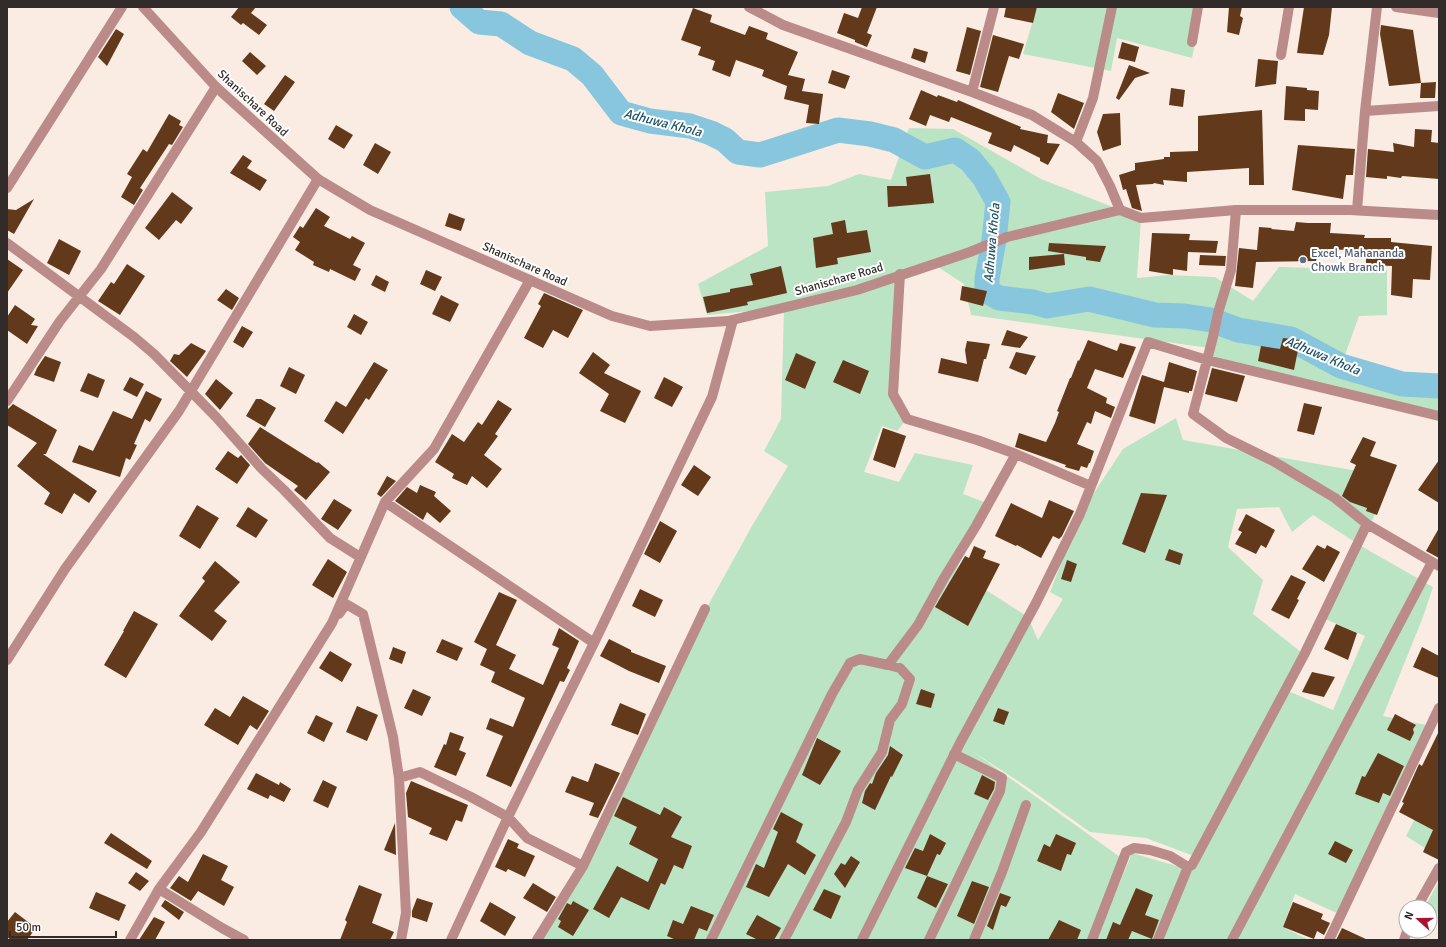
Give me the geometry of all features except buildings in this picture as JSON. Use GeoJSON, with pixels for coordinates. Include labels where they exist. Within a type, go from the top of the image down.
{"type":"FeatureCollection","features":[{"type":"Feature","properties":{"kind":"street"},"geometry":{"type":"LineString","coordinates":[[7,188],[122,7]]}},
{"type":"Feature","properties":{"kind":"street","name":"Shanischare Road"},"geometry":{"type":"LineString","coordinates":[[143,7],[216,87],[318,179],[370,210],[612,316],[650,326],[733,320],[857,290],[900,274],[970,252],[1007,237],[1120,210]]}},
{"type":"Feature","properties":{"kind":"street"},"geometry":{"type":"LineString","coordinates":[[748,7],[784,25],[1032,115],[1076,142],[1097,161],[1120,210],[1141,218],[1236,210],[1357,210],[1439,215]]}},
{"type":"Feature","properties":{"kind":"street"},"geometry":{"type":"LineString","coordinates":[[972,92],[994,7]]}},
{"type":"Feature","properties":{"kind":"street"},"geometry":{"type":"LineString","coordinates":[[1076,142],[1093,98],[1112,7]]}},
{"type":"Feature","properties":{"kind":"street"},"geometry":{"type":"LineString","coordinates":[[1192,42],[1198,7]]}},
{"type":"Feature","properties":{"kind":"street"},"geometry":{"type":"LineString","coordinates":[[1282,55],[1289,7]]}},
{"type":"Feature","properties":{"kind":"street"},"geometry":{"type":"LineString","coordinates":[[1357,210],[1365,111],[1377,7]]}},
{"type":"Feature","properties":{"kind":"street"},"geometry":{"type":"LineString","coordinates":[[1396,7],[1439,13]]}},
{"type":"Feature","properties":{"kind":"street"},"geometry":{"type":"LineString","coordinates":[[7,401],[60,321],[101,270],[216,87]]}},
{"type":"Feature","properties":{"kind":"street"},"geometry":{"type":"LineString","coordinates":[[1365,111],[1439,106]]}},
{"type":"Feature","properties":{"kind":"street"},"geometry":{"type":"LineString","coordinates":[[7,660],[65,569],[175,417],[318,179]]}},
{"type":"Feature","properties":{"kind":"street"},"geometry":{"type":"LineString","coordinates":[[1232,940],[1435,564],[1367,524],[1335,498],[1273,461],[1226,438],[1193,414],[1218,313],[1231,270],[1236,210]]}},
{"type":"Feature","properties":{"kind":"street"},"geometry":{"type":"LineString","coordinates":[[7,243],[134,337],[154,354],[216,417],[262,469],[330,538],[360,558]]}},
{"type":"Feature","properties":{"kind":"street"},"geometry":{"type":"LineString","coordinates":[[900,274],[893,394],[907,420],[977,440],[1016,454],[1091,486]]}},
{"type":"Feature","properties":{"kind":"street"},"geometry":{"type":"LineString","coordinates":[[332,623],[384,502],[434,449],[530,280]]}},
{"type":"Feature","properties":{"kind":"street"},"geometry":{"type":"LineString","coordinates":[[451,940],[508,817],[594,643],[712,397],[733,320]]}},
{"type":"Feature","properties":{"kind":"street"},"geometry":{"type":"LineString","coordinates":[[862,940],[954,754],[1036,602],[1080,514],[1148,342],[1207,360],[1439,416]]}},
{"type":"Feature","properties":{"kind":"street"},"geometry":{"type":"LineString","coordinates":[[888,665],[918,625],[1016,454]]}},
{"type":"Feature","properties":{"kind":"street"},"geometry":{"type":"LineString","coordinates":[[384,502],[594,643]]}},
{"type":"Feature","properties":{"kind":"street"},"geometry":{"type":"LineString","coordinates":[[1158,940],[1188,867],[1192,865],[1304,655],[1367,524]]}},
{"type":"Feature","properties":{"kind":"street"},"geometry":{"type":"LineString","coordinates":[[130,940],[159,890],[201,832],[332,623],[346,604],[363,614],[393,737],[399,778],[406,913],[401,940]]}},
{"type":"Feature","properties":{"kind":"street"},"geometry":{"type":"LineString","coordinates":[[537,940],[583,866],[705,609]]}},
{"type":"Feature","properties":{"kind":"street"},"geometry":{"type":"LineString","coordinates":[[712,940],[832,694],[850,662],[860,659],[900,668],[910,679],[902,704],[890,720],[882,752],[858,790],[846,822],[784,940]]}},
{"type":"Feature","properties":{"kind":"street"},"geometry":{"type":"LineString","coordinates":[[1329,940],[1439,708]]}},
{"type":"Feature","properties":{"kind":"street"},"geometry":{"type":"LineString","coordinates":[[929,940],[1000,791],[1002,782],[1002,778],[954,754]]}},
{"type":"Feature","properties":{"kind":"street"},"geometry":{"type":"LineString","coordinates":[[399,778],[420,772],[471,796],[508,817],[527,838],[583,866]]}},
{"type":"Feature","properties":{"kind":"street"},"geometry":{"type":"LineString","coordinates":[[974,940],[1002,872],[1026,805]]}},
{"type":"Feature","properties":{"kind":"street"},"geometry":{"type":"LineString","coordinates":[[1092,940],[1126,852],[1134,848],[1150,850],[1170,856],[1188,867]]}},
{"type":"Feature","properties":{"kind":"street"},"geometry":{"type":"LineString","coordinates":[[1422,899],[1439,868]]}},
{"type":"Feature","properties":{"kind":"street"},"geometry":{"type":"LineString","coordinates":[[159,890],[244,940]]}},
{"type":"Feature","properties":{"kind":"green space"},"geometry":{"type":"Polygon","coordinates":[[[1037,7],[1202,7],[1192,58],[1117,38],[1111,71],[1023,54],[1037,7]]]}},
{"type":"Feature","properties":{"kind":"green space"},"geometry":{"type":"Polygon","coordinates":[[[909,128],[953,129],[1041,179],[1141,218],[1137,278],[1168,275],[1215,277],[1253,301],[1279,267],[1387,270],[1387,315],[1359,316],[1341,366],[1402,384],[1439,381],[1439,416],[1207,360],[1210,348],[971,315],[964,284],[938,267],[900,274],[893,394],[907,419],[897,431],[882,426],[864,472],[899,482],[915,453],[973,465],[963,494],[987,503],[956,571],[1028,617],[1038,640],[1063,599],[1050,592],[1080,514],[1123,449],[1176,418],[1183,440],[1391,477],[1361,546],[1433,587],[1423,617],[1383,716],[1431,726],[1341,915],[1295,894],[1283,927],[1309,940],[537,940],[583,866],[695,629],[752,526],[788,466],[764,451],[781,419],[784,308],[707,315],[698,284],[768,246],[765,192],[828,186],[859,174],[891,180],[909,128]],[[1279,507],[1237,509],[1228,547],[1263,580],[1253,614],[1306,656],[1288,691],[1333,710],[1365,636],[1325,619],[1361,546],[1313,515],[1292,532],[1279,507]],[[972,751],[1127,862],[1110,906],[1132,853],[1180,867],[1199,858],[1146,838],[1090,832],[1027,787],[972,751]]]}},
{"type":"Feature","properties":{"kind":"green space"},"geometry":{"type":"Polygon","coordinates":[[[1439,772],[1439,857],[1406,836],[1439,772]]]}},
{"type":"Feature","properties":{"kind":"green space"},"geometry":{"type":"Polygon","coordinates":[[[1439,881],[1439,914],[1438,899],[1429,899],[1439,881]]]}},
{"type":"Feature","properties":{"kind":"waterway","name":"Adhuwa Khola"},"geometry":{"type":"LineString","coordinates":[[462,7],[479,22],[501,24],[530,43],[573,59],[592,75],[621,113],[650,121],[690,126],[711,133],[725,140],[738,152],[760,155],[838,130],[870,134],[894,140],[925,157],[955,150],[970,160],[984,177],[998,202],[994,240],[987,279],[987,291],[999,298],[1033,302],[1047,306],[1089,299],[1155,315],[1185,316],[1211,320],[1238,330],[1291,339],[1341,366],[1402,384],[1439,386]]}},
{"type":"Feature","properties":{"kind":"place","name":"Excel, Mahananda Chowk Branch"},"geometry":{"type":"Point","coordinates":[1303,260]}}]}
